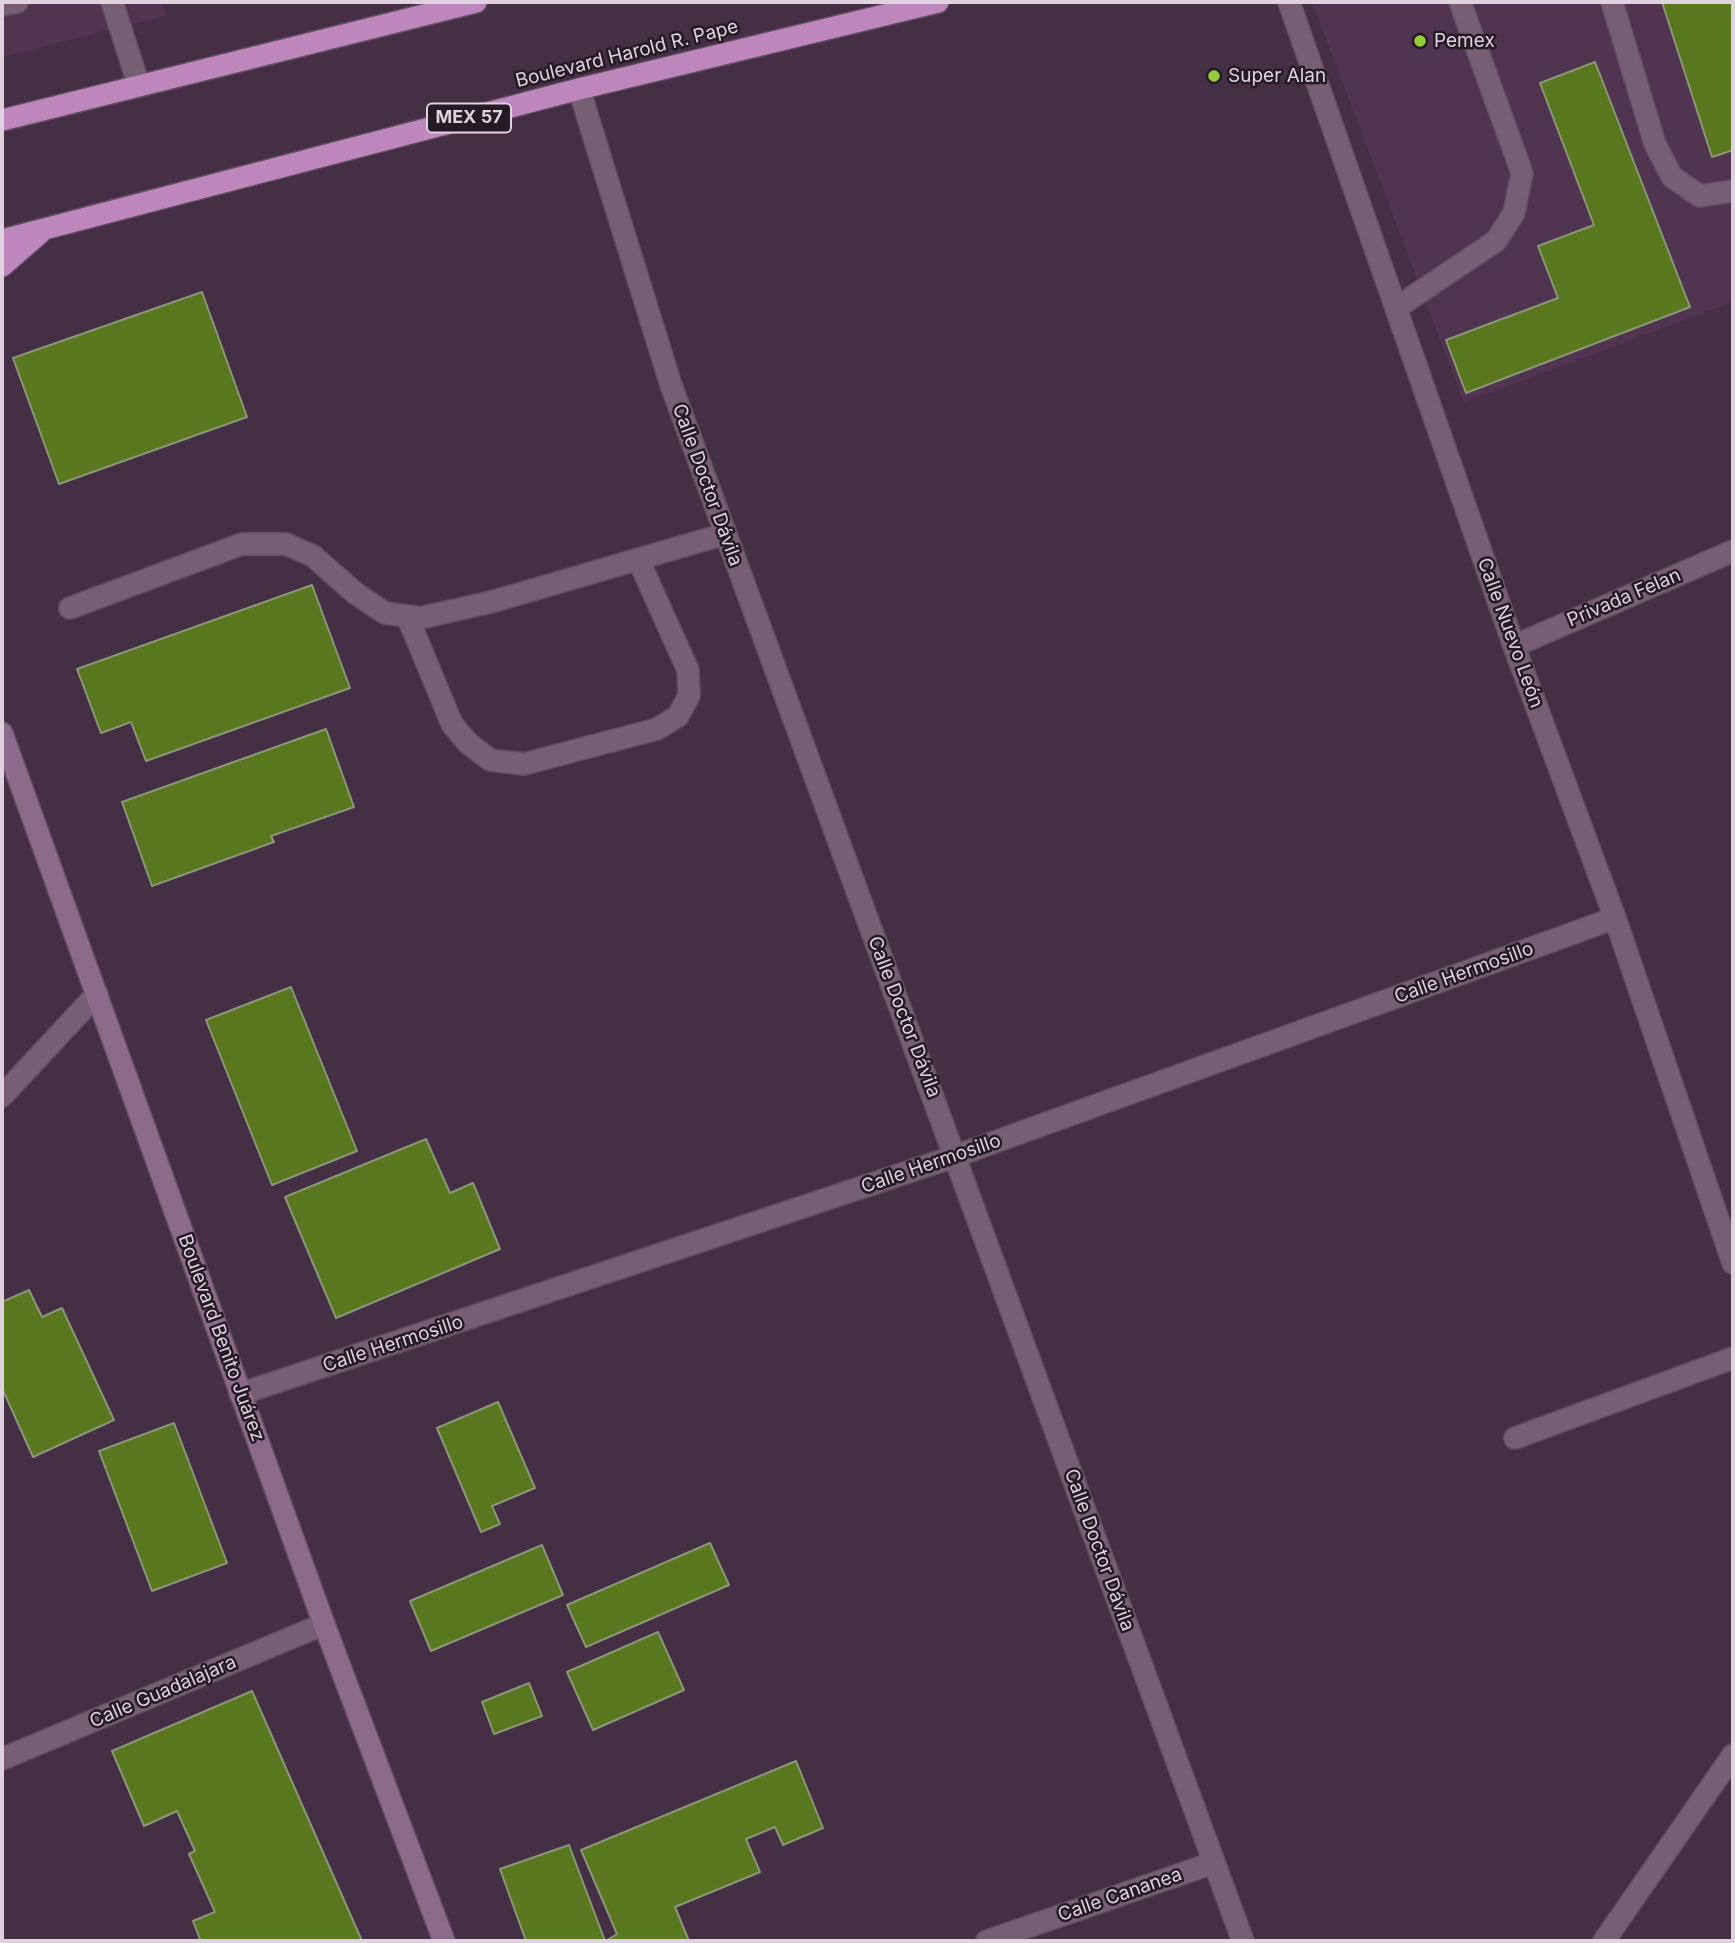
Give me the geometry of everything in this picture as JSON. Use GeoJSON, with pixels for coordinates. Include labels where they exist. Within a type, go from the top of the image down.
{"type":"FeatureCollection","features":[{"type":"Feature","properties":{"kind":"highway"},"geometry":{"type":"LineString","coordinates":[[2,120],[477,2]]}},
{"type":"Feature","properties":{"kind":"highway","name":"Boulevard Harold R. Pape"},"geometry":{"type":"LineString","coordinates":[[2,240],[579,89],[938,2]]}},
{"type":"Feature","properties":{"kind":"highway"},"geometry":{"type":"LineString","coordinates":[[2,266],[43,230]]}},
{"type":"Feature","properties":{"kind":"main road","name":"Boulevard Benito Juárez"},"geometry":{"type":"LineString","coordinates":[[2,733],[324,1624],[444,1941]]}},
{"type":"Feature","properties":{"kind":"street"},"geometry":{"type":"LineString","coordinates":[[2,5],[17,2]]}},
{"type":"Feature","properties":{"kind":"street"},"geometry":{"type":"LineString","coordinates":[[112,2],[139,86]]}},
{"type":"Feature","properties":{"kind":"street","name":"Calle Nuevo León"},"geometry":{"type":"LineString","coordinates":[[1289,2],[1514,646],[1615,918],[1733,1264]]}},
{"type":"Feature","properties":{"kind":"street"},"geometry":{"type":"LineString","coordinates":[[1396,308],[1496,241],[1514,213],[1521,173],[1460,2]]}},
{"type":"Feature","properties":{"kind":"street"},"geometry":{"type":"LineString","coordinates":[[1612,2],[1655,144],[1672,177],[1700,196],[1733,191]]}},
{"type":"Feature","properties":{"kind":"street","name":"Calle Doctor Dávila"},"geometry":{"type":"LineString","coordinates":[[579,89],[671,385],[1242,1941]]}},
{"type":"Feature","properties":{"kind":"street"},"geometry":{"type":"LineString","coordinates":[[70,608],[242,544],[286,544],[313,556],[355,593],[385,613],[408,618],[491,602],[725,534]]}},
{"type":"Feature","properties":{"kind":"street","name":"Privada Felan"},"geometry":{"type":"LineString","coordinates":[[1514,646],[1733,551]]}},
{"type":"Feature","properties":{"kind":"street"},"geometry":{"type":"LineString","coordinates":[[408,618],[452,724],[468,743],[490,760],[524,764],[657,729],[678,716],[689,696],[688,670],[638,559]]}},
{"type":"Feature","properties":{"kind":"street","name":"Calle Hermosillo"},"geometry":{"type":"LineString","coordinates":[[240,1394],[956,1156],[1615,918]]}},
{"type":"Feature","properties":{"kind":"street"},"geometry":{"type":"LineString","coordinates":[[2,1096],[97,994]]}},
{"type":"Feature","properties":{"kind":"street"},"geometry":{"type":"LineString","coordinates":[[1514,1438],[1733,1358]]}},
{"type":"Feature","properties":{"kind":"street","name":"Calle Guadalajara"},"geometry":{"type":"LineString","coordinates":[[2,1759],[324,1624]]}},
{"type":"Feature","properties":{"kind":"street"},"geometry":{"type":"LineString","coordinates":[[1604,1941],[1733,1755]]}},
{"type":"Feature","properties":{"kind":"street","name":"Calle Cananea"},"geometry":{"type":"LineString","coordinates":[[987,1941],[1213,1863]]}},
{"type":"Feature","properties":{"kind":"shaded area"},"geometry":{"type":"Polygon","coordinates":[[[2,2],[162,2],[167,15],[2,57],[2,2]]]}},
{"type":"Feature","properties":{"kind":"shaded area"},"geometry":{"type":"Polygon","coordinates":[[[1312,2],[1733,2],[1733,302],[1464,403],[1312,2]]]}},
{"type":"Feature","properties":{"kind":"building"},"geometry":{"type":"Polygon","coordinates":[[[1662,2],[1733,2],[1733,150],[1712,157],[1662,2]]]}},
{"type":"Feature","properties":{"kind":"building"},"geometry":{"type":"Polygon","coordinates":[[[1595,62],[1690,307],[1466,393],[1446,340],[1558,298],[1538,246],[1594,225],[1540,83],[1595,62]]]}},
{"type":"Feature","properties":{"kind":"building"},"geometry":{"type":"Polygon","coordinates":[[[202,292],[247,417],[59,484],[13,358],[202,292]]]}},
{"type":"Feature","properties":{"kind":"building"},"geometry":{"type":"Polygon","coordinates":[[[312,585],[350,688],[146,761],[131,722],[101,733],[77,669],[312,585]]]}},
{"type":"Feature","properties":{"kind":"building"},"geometry":{"type":"Polygon","coordinates":[[[326,729],[354,807],[271,836],[274,842],[152,886],[122,802],[326,729]]]}},
{"type":"Feature","properties":{"kind":"building"},"geometry":{"type":"Polygon","coordinates":[[[291,987],[357,1151],[272,1185],[206,1020],[291,987]]]}},
{"type":"Feature","properties":{"kind":"building"},"geometry":{"type":"Polygon","coordinates":[[[426,1139],[450,1193],[473,1183],[500,1249],[336,1318],[285,1197],[426,1139]]]}},
{"type":"Feature","properties":{"kind":"building"},"geometry":{"type":"Polygon","coordinates":[[[29,1290],[42,1317],[62,1308],[114,1420],[33,1457],[2,1388],[2,1302],[29,1290]]]}},
{"type":"Feature","properties":{"kind":"building"},"geometry":{"type":"Polygon","coordinates":[[[498,1402],[535,1488],[492,1506],[500,1524],[481,1532],[437,1428],[498,1402]]]}},
{"type":"Feature","properties":{"kind":"building"},"geometry":{"type":"Polygon","coordinates":[[[174,1423],[227,1563],[152,1591],[99,1451],[174,1423]]]}},
{"type":"Feature","properties":{"kind":"building"},"geometry":{"type":"Polygon","coordinates":[[[710,1543],[729,1585],[586,1647],[567,1605],[710,1543]]]}},
{"type":"Feature","properties":{"kind":"building"},"geometry":{"type":"Polygon","coordinates":[[[542,1545],[563,1595],[431,1651],[410,1601],[542,1545]]]}},
{"type":"Feature","properties":{"kind":"building"},"geometry":{"type":"Polygon","coordinates":[[[658,1632],[684,1690],[593,1730],[567,1672],[658,1632]]]}},
{"type":"Feature","properties":{"kind":"building"},"geometry":{"type":"Polygon","coordinates":[[[529,1683],[542,1716],[494,1734],[482,1702],[529,1683]]]}},
{"type":"Feature","properties":{"kind":"building"},"geometry":{"type":"Polygon","coordinates":[[[252,1691],[362,1941],[194,1941],[200,1939],[193,1921],[215,1912],[189,1854],[195,1851],[177,1811],[144,1826],[112,1751],[252,1691]]]}},
{"type":"Feature","properties":{"kind":"building"},"geometry":{"type":"Polygon","coordinates":[[[796,1761],[823,1828],[783,1845],[775,1827],[746,1839],[760,1872],[675,1907],[689,1941],[606,1941],[617,1934],[581,1850],[796,1761]]]}},
{"type":"Feature","properties":{"kind":"building"},"geometry":{"type":"Polygon","coordinates":[[[569,1845],[605,1941],[526,1941],[500,1869],[569,1845]]]}},
{"type":"Feature","properties":{"kind":"place","name":"Pemex"},"geometry":{"type":"Point","coordinates":[1420,41]}},
{"type":"Feature","properties":{"kind":"place","name":"Super Alan"},"geometry":{"type":"Point","coordinates":[1214,76]}}]}
